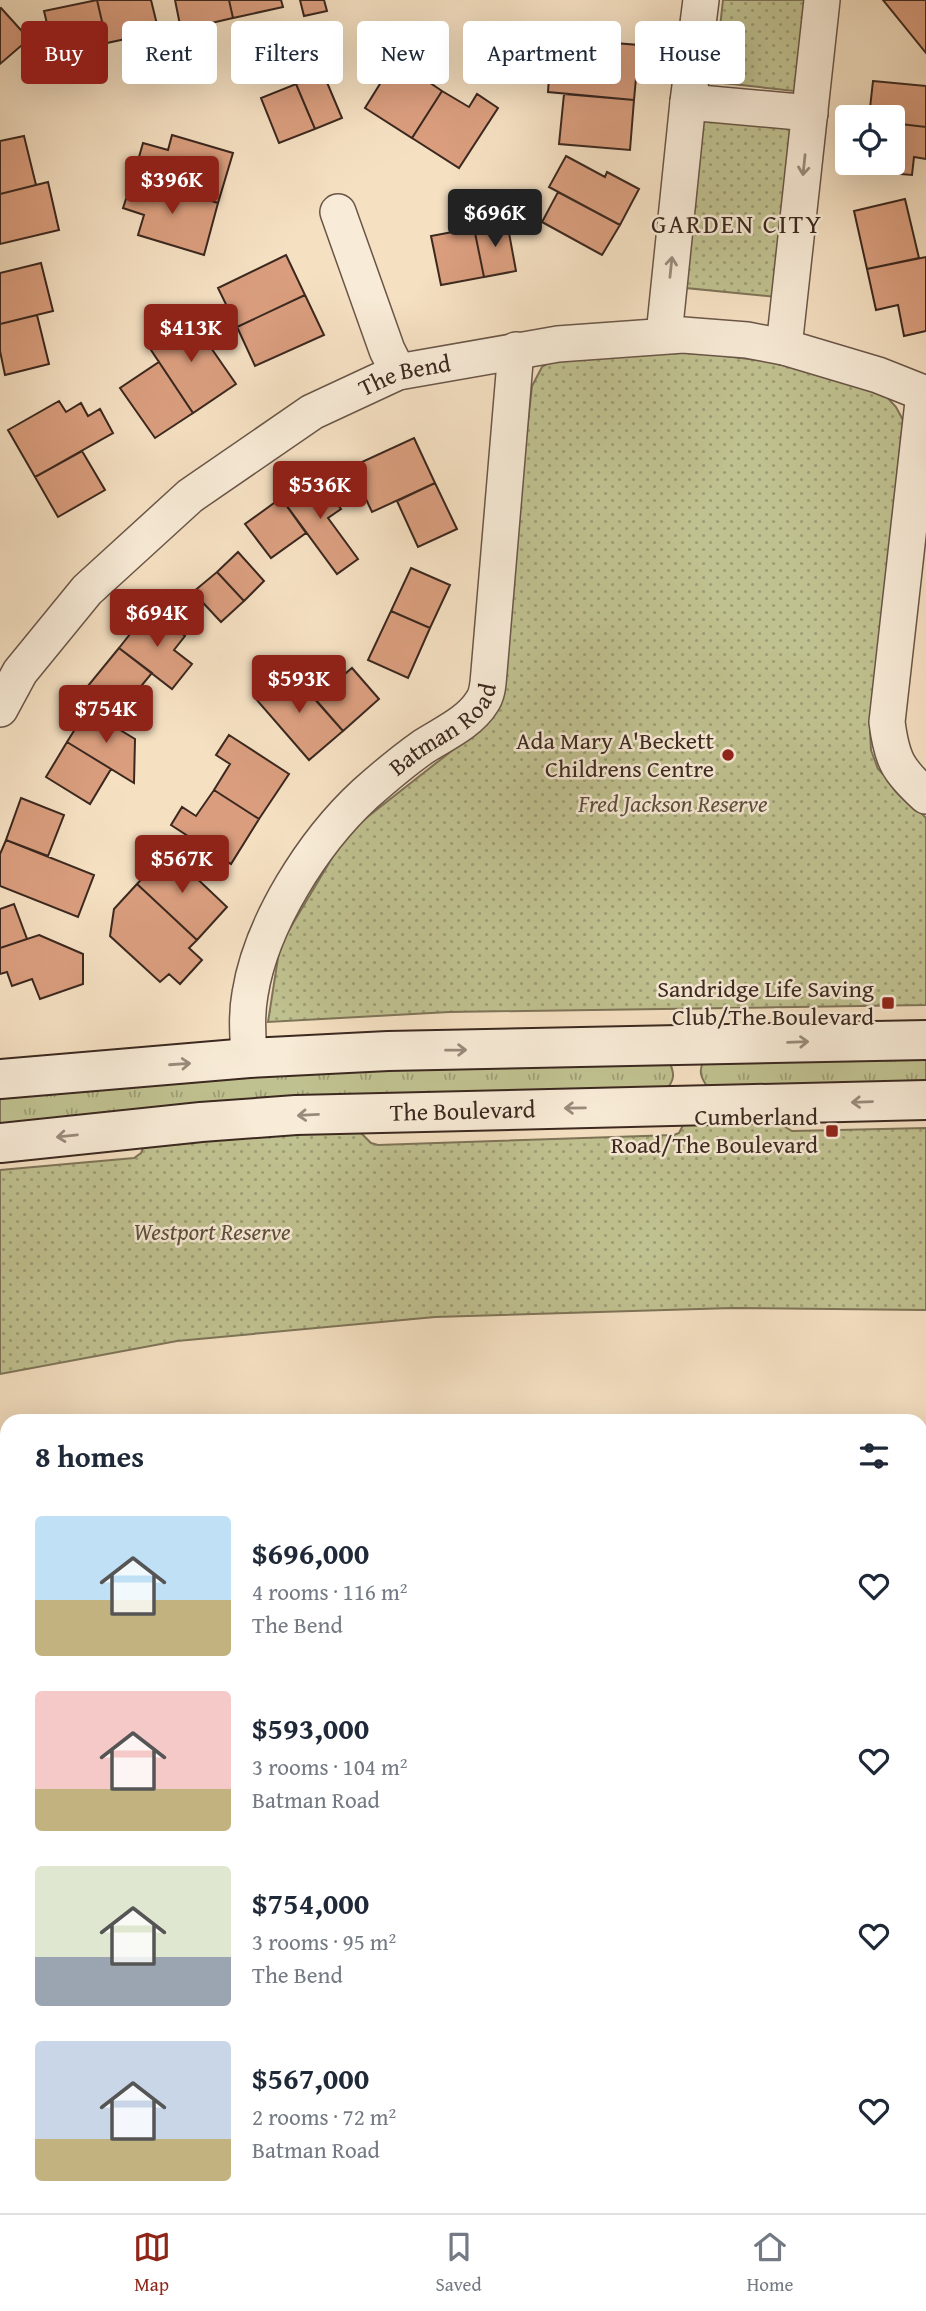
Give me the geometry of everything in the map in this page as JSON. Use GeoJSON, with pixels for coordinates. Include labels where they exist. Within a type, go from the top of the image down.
{"type":"FeatureCollection","features":[{"type":"Feature","properties":{"kind":"street"},"geometry":{"type":"LineString","coordinates":[[664,335],[701,0]]}},
{"type":"Feature","properties":{"kind":"street"},"geometry":{"type":"LineString","coordinates":[[784,347],[822,0]]}},
{"type":"Feature","properties":{"kind":"street"},"geometry":{"type":"LineString","coordinates":[[688,102],[810,113]]}},
{"type":"Feature","properties":{"kind":"street"},"geometry":{"type":"LineString","coordinates":[[338,212],[387,349],[398,372]]}},
{"type":"Feature","properties":{"kind":"street","name":"The Bend"},"geometry":{"type":"LineString","coordinates":[[0,709],[10,663],[190,496],[312,412],[398,372],[558,344],[664,335],[723,338],[784,347],[878,375],[925,393]]}},
{"type":"Feature","properties":{"kind":"street","name":"Batman Road"},"geometry":{"type":"LineString","coordinates":[[249,1058],[248,1013],[256,970],[274,923],[305,866],[322,841],[365,795],[420,750],[467,718],[484,700],[489,672],[516,350]]}},
{"type":"Feature","properties":{"kind":"street"},"geometry":{"type":"LineString","coordinates":[[925,393],[887,722],[891,748],[904,776],[926,796]]}},
{"type":"Feature","properties":{"kind":"street"},"geometry":{"type":"LineString","coordinates":[[0,1079],[249,1058],[388,1051],[926,1040]]}},
{"type":"Feature","properties":{"kind":"street"},"geometry":{"type":"LineString","coordinates":[[684,1045],[686,1105]]}},
{"type":"Feature","properties":{"kind":"street","name":"The Boulevard"},"geometry":{"type":"LineString","coordinates":[[0,1143],[296,1115],[926,1100]]}},
{"type":"Feature","properties":{"kind":"green space"},"geometry":{"type":"Polygon","coordinates":[[[723,0],[812,0],[803,92],[732,84],[745,84],[745,21],[721,21],[723,0]]]}},
{"type":"Feature","properties":{"kind":"green space"},"geometry":{"type":"Polygon","coordinates":[[[704,116],[794,125],[776,297],[686,288],[704,116]]]}},
{"type":"Feature","properties":{"kind":"green space","name":"Fred Jackson Reserve"},"geometry":{"type":"Polygon","coordinates":[[[646,351],[710,354],[796,365],[886,396],[903,420],[870,730],[871,750],[878,769],[926,818],[926,1005],[449,1012],[268,1022],[280,945],[347,833],[463,742],[497,699],[532,386],[542,367],[556,359],[646,351]]]}},
{"type":"Feature","properties":{"kind":"green space"},"geometry":{"type":"Polygon","coordinates":[[[926,1046],[926,1091],[709,1089],[701,1074],[705,1058],[926,1046]]]}},
{"type":"Feature","properties":{"kind":"green space"},"geometry":{"type":"Polygon","coordinates":[[[669,1061],[673,1077],[665,1091],[0,1128],[0,1087],[179,1071],[669,1061]]]}},
{"type":"Feature","properties":{"kind":"green space","name":"Westport Reserve"},"geometry":{"type":"Polygon","coordinates":[[[773,1111],[782,1125],[792,1131],[926,1128],[926,1310],[732,1308],[435,1317],[177,1341],[0,1374],[0,1170],[134,1158],[141,1153],[148,1135],[359,1131],[371,1143],[378,1145],[674,1135],[679,1133],[690,1112],[773,1111]]]}},
{"type":"Feature","properties":{"kind":"building"},"geometry":{"type":"Polygon","coordinates":[[[97,0],[102,21],[46,21],[44,11],[97,0]]]}},
{"type":"Feature","properties":{"kind":"building"},"geometry":{"type":"Polygon","coordinates":[[[97,0],[151,0],[156,21],[122,21],[122,40],[108,43],[108,21],[102,21],[97,0]]]}},
{"type":"Feature","properties":{"kind":"building"},"geometry":{"type":"Polygon","coordinates":[[[175,0],[229,0],[233,18],[217,22],[179,21],[175,0]]]}},
{"type":"Feature","properties":{"kind":"building"},"geometry":{"type":"Polygon","coordinates":[[[229,0],[281,0],[283,7],[233,18],[229,0]]]}},
{"type":"Feature","properties":{"kind":"building"},"geometry":{"type":"Polygon","coordinates":[[[300,0],[324,0],[327,11],[304,16],[300,0]]]}},
{"type":"Feature","properties":{"kind":"building"},"geometry":{"type":"Polygon","coordinates":[[[883,0],[926,0],[926,53],[883,0]]]}},
{"type":"Feature","properties":{"kind":"building"},"geometry":{"type":"Polygon","coordinates":[[[0,9],[21,30],[21,46],[0,64],[0,9]]]}},
{"type":"Feature","properties":{"kind":"building"},"geometry":{"type":"Polygon","coordinates":[[[621,44],[635,45],[634,100],[548,92],[549,84],[621,84],[621,44]]]}},
{"type":"Feature","properties":{"kind":"building"},"geometry":{"type":"Polygon","coordinates":[[[873,81],[926,86],[926,127],[905,125],[905,105],[870,105],[873,81]]]}},
{"type":"Feature","properties":{"kind":"building"},"geometry":{"type":"Polygon","coordinates":[[[296,84],[328,84],[342,118],[315,129],[296,84]]]}},
{"type":"Feature","properties":{"kind":"building"},"geometry":{"type":"Polygon","coordinates":[[[296,84],[315,129],[279,143],[261,98],[296,84]]]}},
{"type":"Feature","properties":{"kind":"building"},"geometry":{"type":"Polygon","coordinates":[[[380,84],[432,84],[442,91],[412,138],[365,108],[380,84]]]}},
{"type":"Feature","properties":{"kind":"building"},"geometry":{"type":"Polygon","coordinates":[[[442,91],[469,107],[477,94],[498,108],[459,168],[412,138],[442,91]]]}},
{"type":"Feature","properties":{"kind":"building"},"geometry":{"type":"Polygon","coordinates":[[[564,94],[634,100],[630,150],[559,144],[564,94]]]}},
{"type":"Feature","properties":{"kind":"building"},"geometry":{"type":"Polygon","coordinates":[[[905,125],[926,127],[926,159],[914,157],[912,175],[905,174],[905,125]]]}},
{"type":"Feature","properties":{"kind":"building"},"geometry":{"type":"Polygon","coordinates":[[[172,135],[233,153],[218,203],[133,178],[143,143],[168,150],[172,135]]]}},
{"type":"Feature","properties":{"kind":"building"},"geometry":{"type":"Polygon","coordinates":[[[24,136],[36,185],[0,194],[0,141],[24,136]]]}},
{"type":"Feature","properties":{"kind":"building"},"geometry":{"type":"Polygon","coordinates":[[[566,156],[605,177],[607,172],[639,189],[620,225],[549,187],[566,156]]]}},
{"type":"Feature","properties":{"kind":"building"},"geometry":{"type":"Polygon","coordinates":[[[133,178],[218,203],[204,255],[138,235],[144,215],[123,208],[133,178]]]}},
{"type":"Feature","properties":{"kind":"building"},"geometry":{"type":"Polygon","coordinates":[[[48,182],[59,230],[0,244],[0,194],[48,182]]]}},
{"type":"Feature","properties":{"kind":"building"},"geometry":{"type":"Polygon","coordinates":[[[558,192],[620,225],[602,255],[542,222],[558,192]]]}},
{"type":"Feature","properties":{"kind":"building"},"geometry":{"type":"Polygon","coordinates":[[[905,199],[919,258],[867,269],[854,211],[905,199]]]}},
{"type":"Feature","properties":{"kind":"building"},"geometry":{"type":"Polygon","coordinates":[[[507,222],[516,271],[484,277],[474,228],[507,222]]]}},
{"type":"Feature","properties":{"kind":"building"},"geometry":{"type":"Polygon","coordinates":[[[474,228],[484,277],[441,285],[431,236],[474,228]]]}},
{"type":"Feature","properties":{"kind":"building"},"geometry":{"type":"Polygon","coordinates":[[[286,255],[305,295],[237,327],[218,288],[286,255]]]}},
{"type":"Feature","properties":{"kind":"building"},"geometry":{"type":"Polygon","coordinates":[[[926,257],[926,331],[904,336],[898,305],[876,310],[867,269],[926,257]]]}},
{"type":"Feature","properties":{"kind":"building"},"geometry":{"type":"Polygon","coordinates":[[[41,263],[53,311],[0,324],[0,273],[41,263]]]}},
{"type":"Feature","properties":{"kind":"building"},"geometry":{"type":"Polygon","coordinates":[[[305,295],[324,335],[255,366],[237,327],[305,295]]]}},
{"type":"Feature","properties":{"kind":"building"},"geometry":{"type":"Polygon","coordinates":[[[37,315],[49,364],[5,375],[0,351],[0,324],[37,315]]]}},
{"type":"Feature","properties":{"kind":"building"},"geometry":{"type":"Polygon","coordinates":[[[189,316],[236,384],[193,413],[147,344],[189,316]]]}},
{"type":"Feature","properties":{"kind":"building"},"geometry":{"type":"Polygon","coordinates":[[[159,362],[193,413],[155,438],[120,388],[159,362]]]}},
{"type":"Feature","properties":{"kind":"building"},"geometry":{"type":"Polygon","coordinates":[[[59,401],[66,412],[81,403],[88,416],[100,409],[113,433],[35,477],[8,430],[59,401]]]}},
{"type":"Feature","properties":{"kind":"building"},"geometry":{"type":"Polygon","coordinates":[[[414,438],[435,483],[372,512],[351,467],[414,438]]]}},
{"type":"Feature","properties":{"kind":"building"},"geometry":{"type":"Polygon","coordinates":[[[82,451],[105,490],[58,517],[35,477],[82,451]]]}},
{"type":"Feature","properties":{"kind":"building"},"geometry":{"type":"Polygon","coordinates":[[[315,474],[341,509],[328,518],[358,559],[337,574],[281,498],[315,474]]]}},
{"type":"Feature","properties":{"kind":"building"},"geometry":{"type":"Polygon","coordinates":[[[435,483],[457,529],[418,547],[397,501],[435,483]]]}},
{"type":"Feature","properties":{"kind":"building"},"geometry":{"type":"Polygon","coordinates":[[[281,498],[306,533],[271,558],[245,524],[281,498]]]}},
{"type":"Feature","properties":{"kind":"building"},"geometry":{"type":"Polygon","coordinates":[[[238,552],[264,581],[244,601],[217,572],[238,552]]]}},
{"type":"Feature","properties":{"kind":"building"},"geometry":{"type":"Polygon","coordinates":[[[411,568],[450,585],[430,628],[391,611],[411,568]]]}},
{"type":"Feature","properties":{"kind":"building"},"geometry":{"type":"Polygon","coordinates":[[[217,572],[244,601],[221,622],[193,592],[217,572]]]}},
{"type":"Feature","properties":{"kind":"building"},"geometry":{"type":"Polygon","coordinates":[[[150,609],[185,636],[174,650],[192,664],[172,689],[119,648],[150,609]]]}},
{"type":"Feature","properties":{"kind":"building"},"geometry":{"type":"Polygon","coordinates":[[[391,611],[430,628],[408,678],[368,660],[391,611]]]}},
{"type":"Feature","properties":{"kind":"building"},"geometry":{"type":"Polygon","coordinates":[[[119,648],[152,673],[119,713],[87,687],[119,648]]]}},
{"type":"Feature","properties":{"kind":"building"},"geometry":{"type":"Polygon","coordinates":[[[352,668],[379,699],[343,731],[315,699],[352,668]]]}},
{"type":"Feature","properties":{"kind":"building"},"geometry":{"type":"Polygon","coordinates":[[[288,669],[343,731],[309,760],[255,698],[288,669]]]}},
{"type":"Feature","properties":{"kind":"building"},"geometry":{"type":"Polygon","coordinates":[[[87,710],[135,739],[134,783],[67,742],[87,710]]]}},
{"type":"Feature","properties":{"kind":"building"},"geometry":{"type":"Polygon","coordinates":[[[229,735],[289,774],[259,819],[214,790],[230,764],[216,755],[229,735]]]}},
{"type":"Feature","properties":{"kind":"building"},"geometry":{"type":"Polygon","coordinates":[[[67,742],[111,769],[90,804],[46,777],[67,742]]]}},
{"type":"Feature","properties":{"kind":"building"},"geometry":{"type":"Polygon","coordinates":[[[214,790],[259,819],[231,864],[171,825],[182,807],[196,816],[214,790]]]}},
{"type":"Feature","properties":{"kind":"building"},"geometry":{"type":"Polygon","coordinates":[[[21,798],[64,815],[48,856],[6,840],[21,798]]]}},
{"type":"Feature","properties":{"kind":"building"},"geometry":{"type":"Polygon","coordinates":[[[6,840],[94,875],[78,917],[0,886],[0,854],[6,840]]]}},
{"type":"Feature","properties":{"kind":"building"},"geometry":{"type":"Polygon","coordinates":[[[168,851],[227,907],[197,940],[137,884],[168,851]]]}},
{"type":"Feature","properties":{"kind":"building"},"geometry":{"type":"Polygon","coordinates":[[[137,884],[197,940],[189,948],[202,960],[180,984],[169,974],[160,982],[110,936],[114,909],[137,884]]]}},
{"type":"Feature","properties":{"kind":"building"},"geometry":{"type":"Polygon","coordinates":[[[14,904],[27,939],[0,948],[0,909],[14,904]]]}},
{"type":"Feature","properties":{"kind":"building"},"geometry":{"type":"Polygon","coordinates":[[[39,935],[83,954],[83,984],[40,999],[32,979],[12,986],[7,972],[0,974],[0,948],[39,935]]]}},
{"type":"Feature","properties":{"kind":"place","name":"Ada Mary A'Beckett Childrens Centre"},"geometry":{"type":"Point","coordinates":[728,755]}},
{"type":"Feature","properties":{"kind":"place","name":"Sandridge Life Saving Club/The Boulevard"},"geometry":{"type":"Point","coordinates":[888,1003]}},
{"type":"Feature","properties":{"kind":"place","name":"Cumberland Road/The Boulevard"},"geometry":{"type":"Point","coordinates":[832,1131]}},
{"type":"Feature","properties":{"kind":"district","name":"GARDEN CITY"},"geometry":{"type":"Point","coordinates":[737,224]}}]}
